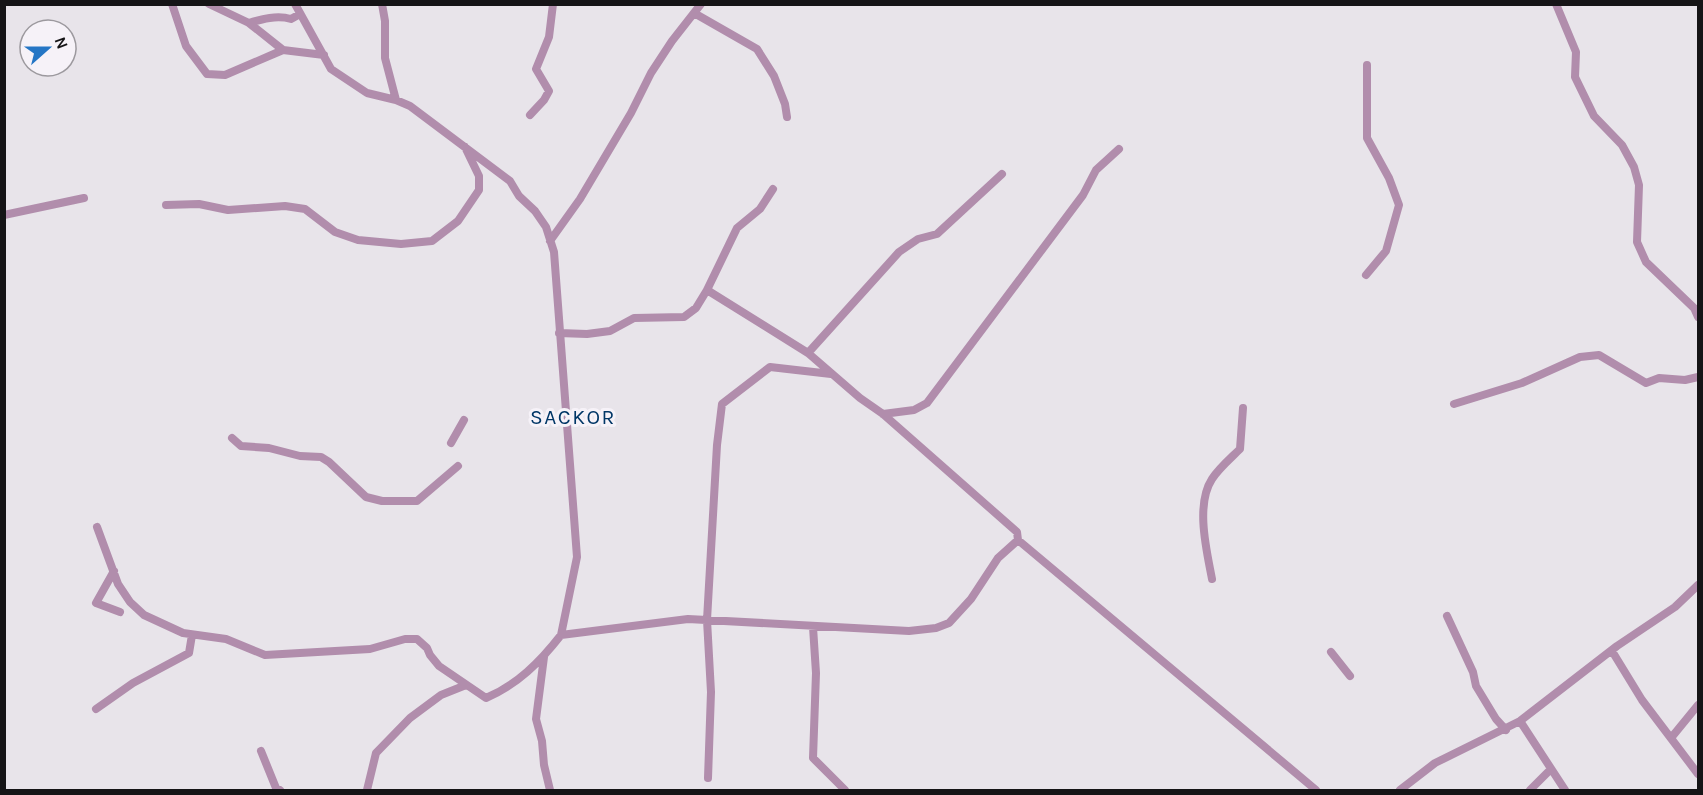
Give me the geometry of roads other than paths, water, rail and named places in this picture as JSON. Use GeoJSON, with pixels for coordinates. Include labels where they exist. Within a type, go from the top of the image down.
{"type":"FeatureCollection","features":[{"type":"Feature","properties":{"kind":"street"},"geometry":{"type":"LineString","coordinates":[[172,4],[186,46],[207,74],[225,75],[283,50],[324,55]]}},
{"type":"Feature","properties":{"kind":"street"},"geometry":{"type":"LineString","coordinates":[[209,4],[249,23],[283,50]]}},
{"type":"Feature","properties":{"kind":"street"},"geometry":{"type":"LineString","coordinates":[[97,527],[118,584],[130,602],[144,615],[192,635],[225,639],[265,655],[370,649],[410,638],[421,641],[439,666],[486,698],[516,682],[544,657],[561,635],[577,557],[554,252],[546,227],[535,211],[519,196],[510,181],[410,106],[367,93],[331,69],[295,4]]}},
{"type":"Feature","properties":{"kind":"street"},"geometry":{"type":"LineString","coordinates":[[382,4],[385,21],[385,58],[396,100]]}},
{"type":"Feature","properties":{"kind":"street"},"geometry":{"type":"LineString","coordinates":[[531,115],[549,91],[536,69],[549,37],[553,4]]}},
{"type":"Feature","properties":{"kind":"street"},"geometry":{"type":"LineString","coordinates":[[550,241],[580,199],[631,113],[651,73],[701,4]]}},
{"type":"Feature","properties":{"kind":"street"},"geometry":{"type":"LineString","coordinates":[[1556,4],[1576,52],[1575,77],[1594,116],[1622,145],[1634,167],[1639,184],[1637,242],[1646,262],[1694,308],[1698,317]]}},
{"type":"Feature","properties":{"kind":"street"},"geometry":{"type":"LineString","coordinates":[[694,13],[757,49],[774,76],[785,104],[787,117]]}},
{"type":"Feature","properties":{"kind":"street"},"geometry":{"type":"LineString","coordinates":[[249,23],[263,19],[284,17],[291,19],[300,14]]}},
{"type":"Feature","properties":{"kind":"street"},"geometry":{"type":"LineString","coordinates":[[303,52],[317,45]]}},
{"type":"Feature","properties":{"kind":"street"},"geometry":{"type":"LineString","coordinates":[[1366,275],[1386,251],[1399,205],[1389,178],[1367,138],[1367,65]]}},
{"type":"Feature","properties":{"kind":"street"},"geometry":{"type":"LineString","coordinates":[[166,205],[199,204],[228,210],[285,206],[305,209],[335,232],[358,240],[401,244],[432,241],[458,221],[479,190],[479,176],[464,146]]}},
{"type":"Feature","properties":{"kind":"street"},"geometry":{"type":"LineString","coordinates":[[883,414],[914,410],[927,403],[1083,195],[1096,170],[1119,149]]}},
{"type":"Feature","properties":{"kind":"street"},"geometry":{"type":"LineString","coordinates":[[808,353],[899,252],[918,239],[937,234],[1002,174]]}},
{"type":"Feature","properties":{"kind":"street"},"geometry":{"type":"LineString","coordinates":[[559,333],[587,334],[610,331],[634,318],[684,317],[696,308],[737,228],[760,209],[773,189]]}},
{"type":"Feature","properties":{"kind":"street"},"geometry":{"type":"LineString","coordinates":[[4,215],[84,198]]}},
{"type":"Feature","properties":{"kind":"street"},"geometry":{"type":"LineString","coordinates":[[706,290],[808,353],[860,398],[883,414],[1017,532],[1018,540],[1174,667],[1316,790]]}},
{"type":"Feature","properties":{"kind":"street"},"geometry":{"type":"LineString","coordinates":[[1454,404],[1522,383],[1580,357],[1599,355],[1646,383],[1659,378],[1685,380],[1698,377]]}},
{"type":"Feature","properties":{"kind":"street"},"geometry":{"type":"LineString","coordinates":[[708,778],[711,692],[707,620],[717,445],[722,404],[770,367],[833,374]]}},
{"type":"Feature","properties":{"kind":"street"},"geometry":{"type":"LineString","coordinates":[[1212,579],[1203,529],[1206,493],[1212,479],[1240,448],[1243,408]]}},
{"type":"Feature","properties":{"kind":"street"},"geometry":{"type":"LineString","coordinates":[[451,443],[464,420]]}},
{"type":"Feature","properties":{"kind":"street"},"geometry":{"type":"LineString","coordinates":[[232,438],[242,446],[269,448],[300,456],[321,457],[366,497],[382,501],[417,501],[458,466]]}},
{"type":"Feature","properties":{"kind":"street"},"geometry":{"type":"LineString","coordinates":[[561,635],[688,618],[909,631],[936,628],[949,623],[971,599],[998,558],[1018,540]]}},
{"type":"Feature","properties":{"kind":"street"},"geometry":{"type":"LineString","coordinates":[[114,571],[96,603],[120,612]]}},
{"type":"Feature","properties":{"kind":"street"},"geometry":{"type":"LineString","coordinates":[[1400,790],[1435,763],[1506,730],[1520,721],[1617,646],[1675,607],[1698,585]]}},
{"type":"Feature","properties":{"kind":"street"},"geometry":{"type":"LineString","coordinates":[[1447,616],[1473,672],[1476,686],[1496,719],[1506,730]]}},
{"type":"Feature","properties":{"kind":"street"},"geometry":{"type":"LineString","coordinates":[[813,627],[816,673],[813,758],[845,790]]}},
{"type":"Feature","properties":{"kind":"street"},"geometry":{"type":"LineString","coordinates":[[96,709],[134,683],[189,653],[192,635]]}},
{"type":"Feature","properties":{"kind":"street"},"geometry":{"type":"LineString","coordinates":[[1612,651],[1642,700],[1698,774]]}},
{"type":"Feature","properties":{"kind":"street"},"geometry":{"type":"LineString","coordinates":[[1331,652],[1350,676]]}},
{"type":"Feature","properties":{"kind":"street"},"geometry":{"type":"LineString","coordinates":[[544,657],[536,719],[550,790]]}},
{"type":"Feature","properties":{"kind":"street"},"geometry":{"type":"LineString","coordinates":[[368,790],[376,753],[410,718],[441,695],[466,685]]}},
{"type":"Feature","properties":{"kind":"street"},"geometry":{"type":"LineString","coordinates":[[1671,738],[1698,705]]}},
{"type":"Feature","properties":{"kind":"street"},"geometry":{"type":"LineString","coordinates":[[1520,721],[1565,790]]}},
{"type":"Feature","properties":{"kind":"street"},"geometry":{"type":"LineString","coordinates":[[261,751],[276,788],[280,790]]}},
{"type":"Feature","properties":{"kind":"street"},"geometry":{"type":"LineString","coordinates":[[1530,790],[1550,770]]}},
{"type":"Feature","properties":{"kind":"district","name":"SACKOR"},"geometry":{"type":"Point","coordinates":[573,417]}}]}
